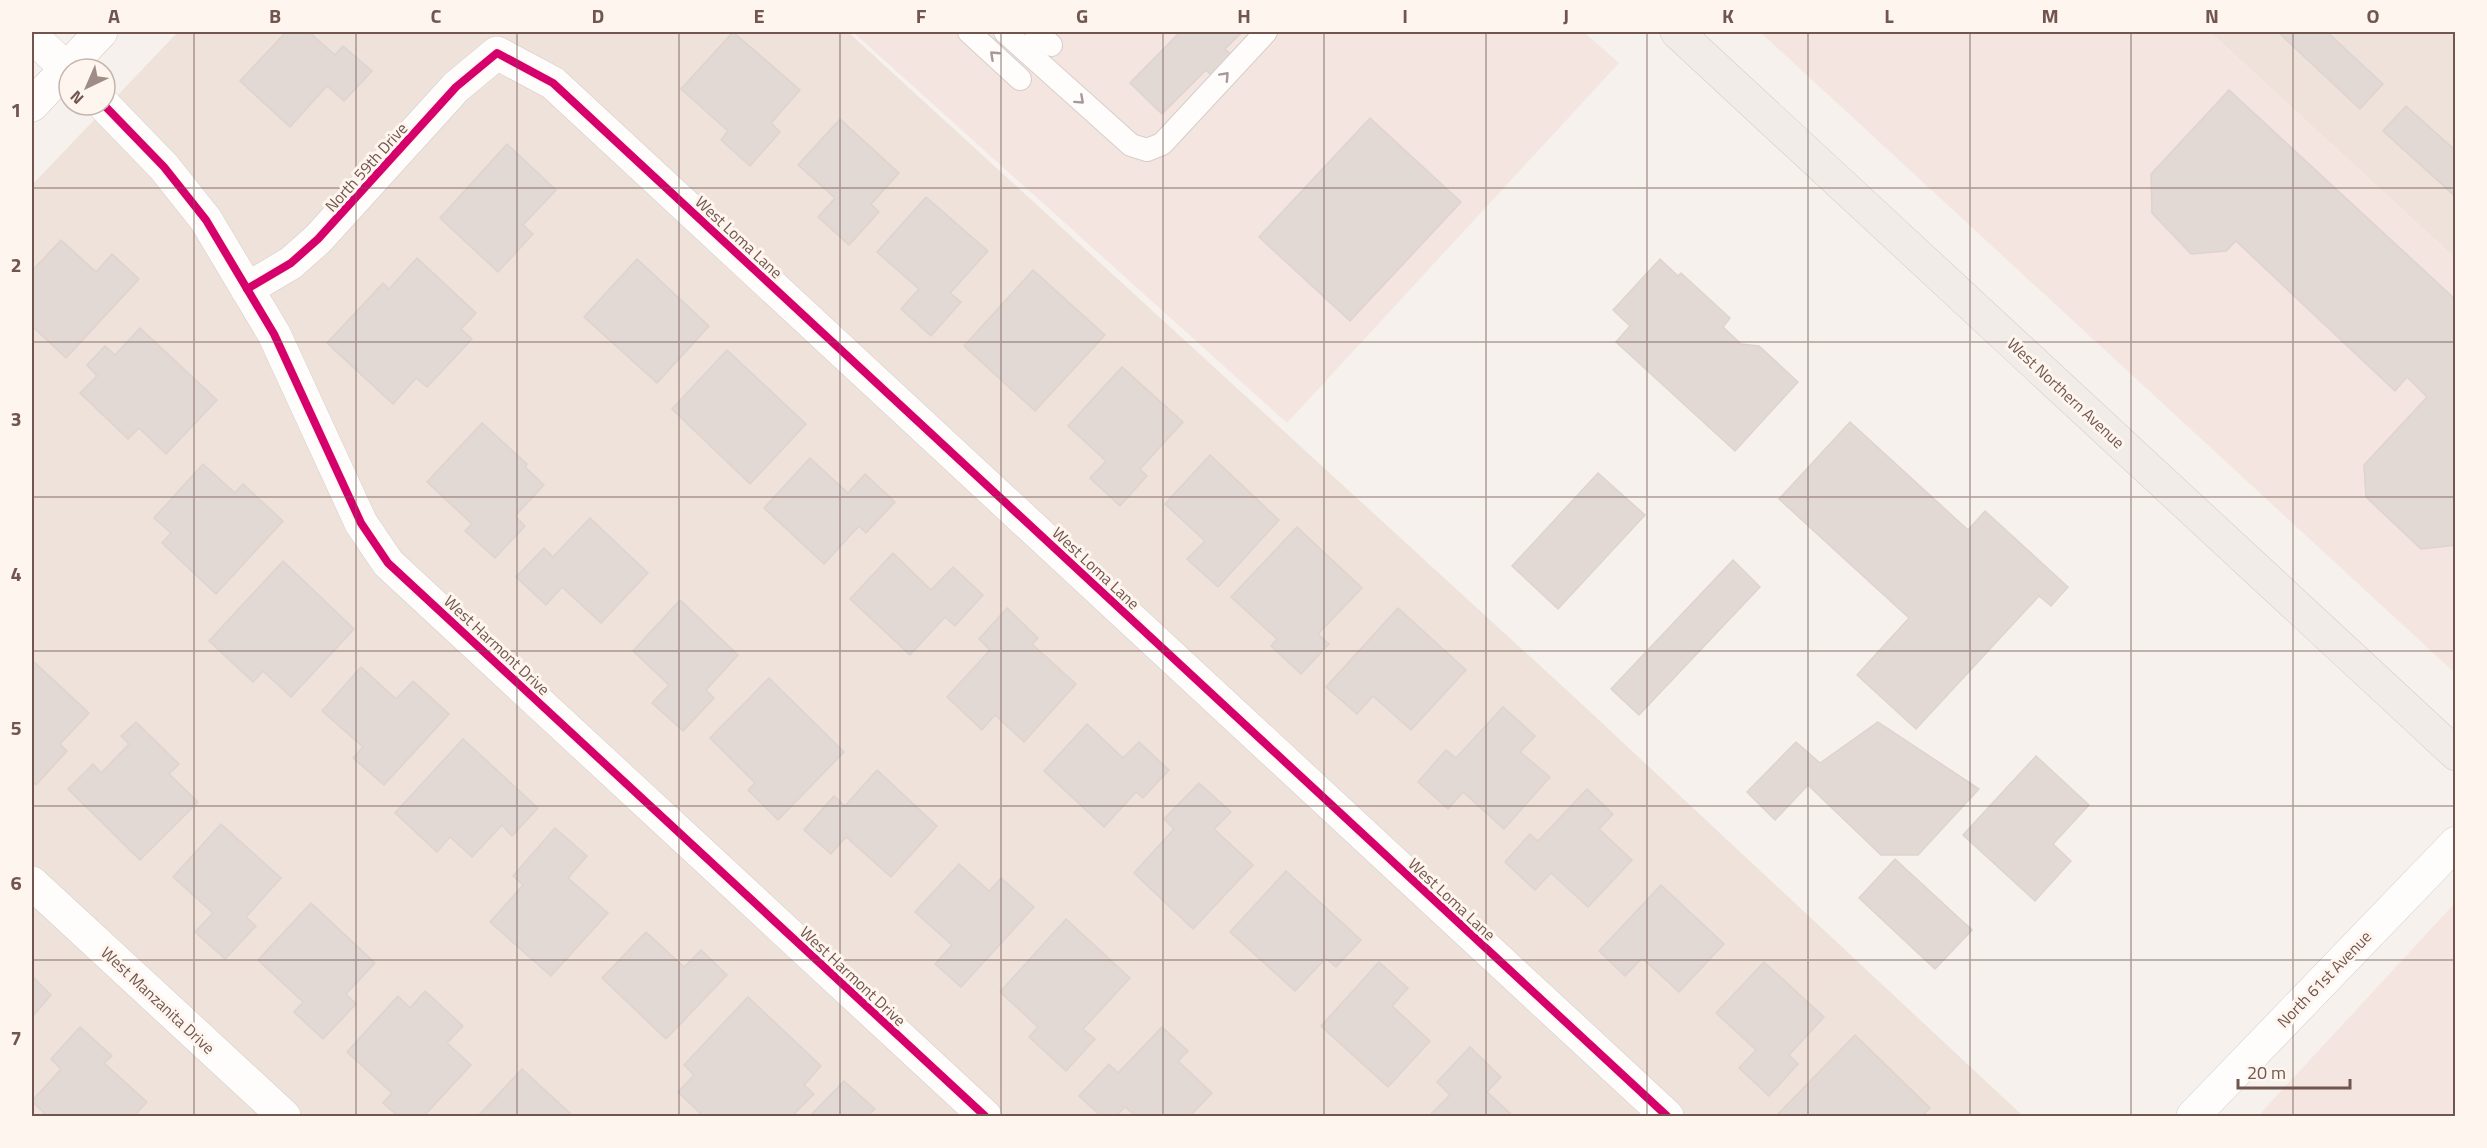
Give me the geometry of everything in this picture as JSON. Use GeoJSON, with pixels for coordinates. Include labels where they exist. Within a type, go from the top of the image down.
{"type":"FeatureCollection","features":[{"type":"Feature","properties":{"kind":"main road","name":"West Northern Avenue"},"geometry":{"type":"LineString","coordinates":[[1677,32],[2456,754]]}},
{"type":"Feature","properties":{"kind":"street"},"geometry":{"type":"LineString","coordinates":[[79,57],[101,32]]}},
{"type":"Feature","properties":{"kind":"street"},"geometry":{"type":"LineString","coordinates":[[32,36],[57,60]]}},
{"type":"Feature","properties":{"kind":"street","name":"North 59th Drive"},"geometry":{"type":"LineString","coordinates":[[247,289],[291,263],[318,239],[456,87],[497,53]]}},
{"type":"Feature","properties":{"kind":"street","name":"West Loma Lane"},"geometry":{"type":"LineString","coordinates":[[497,53],[553,83],[1667,1116]]}},
{"type":"Feature","properties":{"kind":"street"},"geometry":{"type":"LineString","coordinates":[[32,105],[57,81]]}},
{"type":"Feature","properties":{"kind":"street","name":"West Harmont Drive"},"geometry":{"type":"LineString","coordinates":[[116,117],[165,167],[206,220],[274,334],[361,523],[388,563],[985,1116]]}},
{"type":"Feature","properties":{"kind":"street","name":"North 61st Avenue"},"geometry":{"type":"LineString","coordinates":[[2193,1116],[2456,843]]}},
{"type":"Feature","properties":{"kind":"street","name":"West Manzanita Drive"},"geometry":{"type":"LineString","coordinates":[[32,883],[284,1116]]}},
{"type":"Feature","properties":{"kind":"lane"},"geometry":{"type":"LineString","coordinates":[[969,32],[1020,79]]}},
{"type":"Feature","properties":{"kind":"lane"},"geometry":{"type":"LineString","coordinates":[[1005,32],[1041,46],[1131,145],[1147,150],[1162,144],[1266,32]]}},
{"type":"Feature","properties":{"kind":"shaded area"},"geometry":{"type":"Polygon","coordinates":[[[178,32],[848,32],[1572,695],[2023,1116],[32,1116],[32,185],[97,117],[117,117],[117,96],[178,32]]]}},
{"type":"Feature","properties":{"kind":"shaded area"},"geometry":{"type":"Polygon","coordinates":[[[853,32],[1584,32],[1619,63],[1287,423],[853,32]]]}},
{"type":"Feature","properties":{"kind":"shaded area"},"geometry":{"type":"Polygon","coordinates":[[[1760,32],[2210,32],[2455,258],[2455,673],[1760,32]]]}},
{"type":"Feature","properties":{"kind":"shaded area"},"geometry":{"type":"Polygon","coordinates":[[[2210,32],[2455,32],[2455,258],[2210,32]]]}},
{"type":"Feature","properties":{"kind":"shaded area"},"geometry":{"type":"Polygon","coordinates":[[[2455,903],[2455,1116],[2258,1116],[2455,903]]]}},
{"type":"Feature","properties":{"kind":"building"},"geometry":{"type":"Polygon","coordinates":[[[286,32],[309,32],[335,55],[343,46],[372,71],[344,101],[327,86],[290,127],[240,81],[286,32]]]}},
{"type":"Feature","properties":{"kind":"building"},"geometry":{"type":"Polygon","coordinates":[[[733,32],[800,90],[771,123],[780,132],[750,166],[721,140],[728,131],[681,89],[733,32]]]}},
{"type":"Feature","properties":{"kind":"building"},"geometry":{"type":"Polygon","coordinates":[[[1180,32],[1242,32],[1225,49],[1232,55],[1212,76],[1206,70],[1162,114],[1130,83],[1180,32]]]}},
{"type":"Feature","properties":{"kind":"building"},"geometry":{"type":"Polygon","coordinates":[[[2278,32],[2327,32],[2383,84],[2360,109],[2278,32]]]}},
{"type":"Feature","properties":{"kind":"building"},"geometry":{"type":"Polygon","coordinates":[[[2229,90],[2456,300],[2456,545],[2421,549],[2366,497],[2364,465],[2427,397],[2407,377],[2395,391],[2236,241],[2226,251],[2191,254],[2152,213],[2151,174],[2229,90]]]}},
{"type":"Feature","properties":{"kind":"building"},"geometry":{"type":"Polygon","coordinates":[[[2406,106],[2456,151],[2456,197],[2383,131],[2406,106]]]}},
{"type":"Feature","properties":{"kind":"building"},"geometry":{"type":"Polygon","coordinates":[[[1370,118],[1461,202],[1350,321],[1259,237],[1370,118]]]}},
{"type":"Feature","properties":{"kind":"building"},"geometry":{"type":"Polygon","coordinates":[[[840,119],[899,173],[871,204],[879,212],[849,245],[818,217],[835,198],[798,165],[840,119]]]}},
{"type":"Feature","properties":{"kind":"building"},"geometry":{"type":"Polygon","coordinates":[[[507,144],[556,190],[523,225],[533,234],[498,272],[440,218],[507,144]]]}},
{"type":"Feature","properties":{"kind":"building"},"geometry":{"type":"Polygon","coordinates":[[[926,197],[988,251],[950,293],[961,302],[931,336],[901,309],[919,289],[877,252],[926,197]]]}},
{"type":"Feature","properties":{"kind":"building"},"geometry":{"type":"Polygon","coordinates":[[[61,240],[96,272],[112,254],[139,279],[66,358],[32,326],[32,271],[61,240]]]}},
{"type":"Feature","properties":{"kind":"building"},"geometry":{"type":"Polygon","coordinates":[[[417,258],[476,313],[461,329],[472,339],[427,387],[416,378],[393,404],[327,343],[383,283],[389,289],[417,258]]]}},
{"type":"Feature","properties":{"kind":"building"},"geometry":{"type":"Polygon","coordinates":[[[637,259],[709,326],[657,383],[584,317],[637,259]]]}},
{"type":"Feature","properties":{"kind":"building"},"geometry":{"type":"Polygon","coordinates":[[[1660,259],[1678,276],[1681,273],[1730,318],[1723,327],[1741,344],[1759,346],[1798,382],[1735,451],[1616,342],[1630,326],[1613,310],[1660,259]]]}},
{"type":"Feature","properties":{"kind":"building"},"geometry":{"type":"Polygon","coordinates":[[[1033,270],[1105,335],[1035,411],[964,346],[1033,270]]]}},
{"type":"Feature","properties":{"kind":"building"},"geometry":{"type":"Polygon","coordinates":[[[140,328],[217,400],[166,454],[139,428],[128,439],[80,393],[97,376],[87,365],[105,346],[115,355],[140,328]]]}},
{"type":"Feature","properties":{"kind":"building"},"geometry":{"type":"Polygon","coordinates":[[[727,350],[806,424],[750,484],[672,409],[727,350]]]}},
{"type":"Feature","properties":{"kind":"building"},"geometry":{"type":"Polygon","coordinates":[[[1122,367],[1183,422],[1140,469],[1147,476],[1120,506],[1090,478],[1106,461],[1068,426],[1122,367]]]}},
{"type":"Feature","properties":{"kind":"building"},"geometry":{"type":"Polygon","coordinates":[[[1850,422],[1968,530],[1985,511],[2068,587],[2051,606],[2039,596],[1916,729],[1857,675],[1909,618],[1779,499],[1850,422]]]}},
{"type":"Feature","properties":{"kind":"building"},"geometry":{"type":"Polygon","coordinates":[[[482,423],[527,464],[525,467],[544,485],[515,516],[525,526],[495,558],[465,531],[472,524],[427,482],[482,423]]]}},
{"type":"Feature","properties":{"kind":"building"},"geometry":{"type":"Polygon","coordinates":[[[1210,455],[1279,520],[1218,587],[1187,559],[1205,541],[1165,504],[1210,455]]]}},
{"type":"Feature","properties":{"kind":"building"},"geometry":{"type":"Polygon","coordinates":[[[810,458],[848,493],[865,474],[895,502],[866,533],[859,526],[824,564],[764,508],[810,458]]]}},
{"type":"Feature","properties":{"kind":"building"},"geometry":{"type":"Polygon","coordinates":[[[203,464],[235,493],[243,484],[283,521],[216,594],[162,543],[171,533],[154,518],[203,464]]]}},
{"type":"Feature","properties":{"kind":"building"},"geometry":{"type":"Polygon","coordinates":[[[1598,473],[1645,515],[1558,609],[1512,566],[1598,473]]]}},
{"type":"Feature","properties":{"kind":"building"},"geometry":{"type":"Polygon","coordinates":[[[590,518],[648,573],[601,623],[562,587],[546,605],[516,577],[544,548],[553,557],[590,518]]]}},
{"type":"Feature","properties":{"kind":"building"},"geometry":{"type":"Polygon","coordinates":[[[1297,527],[1362,588],[1318,634],[1329,644],[1301,674],[1271,646],[1277,639],[1231,597],[1297,527]]]}},
{"type":"Feature","properties":{"kind":"building"},"geometry":{"type":"Polygon","coordinates":[[[893,553],[931,590],[953,567],[983,595],[955,626],[945,617],[910,655],[850,599],[893,553]]]}},
{"type":"Feature","properties":{"kind":"building"},"geometry":{"type":"Polygon","coordinates":[[[1733,560],[1760,587],[1639,715],[1611,689],[1733,560]]]}},
{"type":"Feature","properties":{"kind":"building"},"geometry":{"type":"Polygon","coordinates":[[[283,561],[354,629],[291,697],[263,671],[253,682],[209,641],[283,561]]]}},
{"type":"Feature","properties":{"kind":"building"},"geometry":{"type":"Polygon","coordinates":[[[680,600],[738,655],[706,690],[714,698],[683,731],[652,703],[669,685],[633,651],[680,600]]]}},
{"type":"Feature","properties":{"kind":"building"},"geometry":{"type":"Polygon","coordinates":[[[1007,608],[1038,638],[1032,644],[1076,684],[1024,742],[995,715],[982,730],[947,697],[990,650],[979,639],[1007,608]]]}},
{"type":"Feature","properties":{"kind":"building"},"geometry":{"type":"Polygon","coordinates":[[[1398,608],[1466,670],[1411,730],[1373,696],[1357,714],[1326,687],[1398,608]]]}},
{"type":"Feature","properties":{"kind":"building"},"geometry":{"type":"Polygon","coordinates":[[[32,660],[89,713],[60,744],[67,751],[36,785],[32,781],[32,660]]]}},
{"type":"Feature","properties":{"kind":"building"},"geometry":{"type":"Polygon","coordinates":[[[361,667],[396,699],[413,681],[449,714],[384,785],[353,758],[363,747],[322,711],[361,667]]]}},
{"type":"Feature","properties":{"kind":"building"},"geometry":{"type":"Polygon","coordinates":[[[769,678],[844,752],[778,820],[748,790],[755,783],[710,738],[769,678]]]}},
{"type":"Feature","properties":{"kind":"building"},"geometry":{"type":"Polygon","coordinates":[[[1503,707],[1535,736],[1520,752],[1550,777],[1504,829],[1463,792],[1448,809],[1418,782],[1446,750],[1456,758],[1503,707]]]}},
{"type":"Feature","properties":{"kind":"building"},"geometry":{"type":"Polygon","coordinates":[[[136,722],[179,764],[169,774],[198,802],[140,860],[68,789],[93,764],[101,773],[129,744],[121,736],[136,722]]]}},
{"type":"Feature","properties":{"kind":"building"},"geometry":{"type":"Polygon","coordinates":[[[1878,722],[1979,789],[1918,855],[1881,855],[1808,785],[1775,820],[1747,792],[1796,742],[1820,763],[1878,722]]]}},
{"type":"Feature","properties":{"kind":"building"},"geometry":{"type":"Polygon","coordinates":[[[1087,724],[1123,758],[1139,742],[1169,770],[1143,798],[1136,792],[1104,827],[1044,771],[1087,724]]]}},
{"type":"Feature","properties":{"kind":"building"},"geometry":{"type":"Polygon","coordinates":[[[463,739],[538,808],[512,836],[502,825],[472,857],[450,837],[437,852],[395,813],[463,739]]]}},
{"type":"Feature","properties":{"kind":"building"},"geometry":{"type":"Polygon","coordinates":[[[2036,756],[2089,805],[2053,844],[2071,861],[2035,901],[1963,835],[2036,756]]]}},
{"type":"Feature","properties":{"kind":"building"},"geometry":{"type":"Polygon","coordinates":[[[877,770],[937,826],[891,877],[846,837],[831,854],[804,830],[834,796],[845,806],[877,770]]]}},
{"type":"Feature","properties":{"kind":"building"},"geometry":{"type":"Polygon","coordinates":[[[1199,783],[1231,812],[1214,829],[1253,865],[1193,929],[1134,873],[1174,829],[1164,819],[1199,783]]]}},
{"type":"Feature","properties":{"kind":"building"},"geometry":{"type":"Polygon","coordinates":[[[1587,789],[1613,814],[1599,829],[1632,860],[1588,907],[1551,873],[1535,890],[1505,862],[1530,834],[1538,841],[1587,789]]]}},
{"type":"Feature","properties":{"kind":"building"},"geometry":{"type":"Polygon","coordinates":[[[221,824],[281,878],[246,917],[256,926],[225,959],[195,932],[213,913],[173,877],[221,824]]]}},
{"type":"Feature","properties":{"kind":"building"},"geometry":{"type":"Polygon","coordinates":[[[555,828],[587,856],[568,878],[608,913],[551,976],[490,922],[523,885],[513,876],[555,828]]]}},
{"type":"Feature","properties":{"kind":"building"},"geometry":{"type":"Polygon","coordinates":[[[1895,859],[1972,930],[1935,969],[1859,898],[1895,859]]]}},
{"type":"Feature","properties":{"kind":"building"},"geometry":{"type":"Polygon","coordinates":[[[959,864],[989,891],[1001,878],[1034,907],[961,987],[935,964],[952,945],[915,912],[959,864]]]}},
{"type":"Feature","properties":{"kind":"building"},"geometry":{"type":"Polygon","coordinates":[[[1286,871],[1361,940],[1336,967],[1326,958],[1295,991],[1230,932],[1286,871]]]}},
{"type":"Feature","properties":{"kind":"building"},"geometry":{"type":"Polygon","coordinates":[[[1661,885],[1724,944],[1679,992],[1642,958],[1625,976],[1599,951],[1661,885]]]}},
{"type":"Feature","properties":{"kind":"building"},"geometry":{"type":"Polygon","coordinates":[[[311,903],[375,963],[346,994],[356,1004],[323,1039],[294,1012],[303,1002],[258,960],[311,903]]]}},
{"type":"Feature","properties":{"kind":"building"},"geometry":{"type":"Polygon","coordinates":[[[1066,919],[1130,978],[1083,1029],[1095,1039],[1066,1071],[1029,1037],[1038,1027],[1000,992],[1066,919]]]}},
{"type":"Feature","properties":{"kind":"building"},"geometry":{"type":"Polygon","coordinates":[[[646,932],[684,967],[701,950],[727,975],[666,1039],[602,978],[646,932]]]}},
{"type":"Feature","properties":{"kind":"building"},"geometry":{"type":"Polygon","coordinates":[[[1379,962],[1408,988],[1392,1006],[1430,1041],[1388,1087],[1321,1026],[1379,962]]]}},
{"type":"Feature","properties":{"kind":"building"},"geometry":{"type":"Polygon","coordinates":[[[1764,962],[1824,1017],[1789,1055],[1798,1064],[1769,1096],[1739,1068],[1756,1050],[1716,1013],[1764,962]]]}},
{"type":"Feature","properties":{"kind":"building"},"geometry":{"type":"Polygon","coordinates":[[[32,976],[51,995],[32,1017],[32,976]]]}},
{"type":"Feature","properties":{"kind":"building"},"geometry":{"type":"Polygon","coordinates":[[[425,991],[463,1026],[447,1043],[471,1065],[424,1116],[398,1116],[383,1103],[392,1093],[347,1052],[398,996],[410,1008],[425,991]]]}},
{"type":"Feature","properties":{"kind":"building"},"geometry":{"type":"Polygon","coordinates":[[[748,997],[821,1066],[804,1085],[814,1094],[792,1116],[703,1116],[678,1092],[694,1075],[684,1065],[748,997]]]}},
{"type":"Feature","properties":{"kind":"building"},"geometry":{"type":"Polygon","coordinates":[[[80,1027],[112,1056],[104,1063],[147,1102],[134,1116],[41,1116],[44,1113],[32,1101],[61,1069],[51,1059],[80,1027]]]}},
{"type":"Feature","properties":{"kind":"building"},"geometry":{"type":"Polygon","coordinates":[[[1162,1027],[1188,1051],[1178,1061],[1212,1093],[1190,1116],[1136,1116],[1125,1107],[1116,1116],[1101,1116],[1079,1096],[1109,1064],[1118,1073],[1162,1027]]]}},
{"type":"Feature","properties":{"kind":"building"},"geometry":{"type":"Polygon","coordinates":[[[1855,1035],[1930,1108],[1922,1116],[1781,1116],[1778,1114],[1855,1035]]]}},
{"type":"Feature","properties":{"kind":"building"},"geometry":{"type":"Polygon","coordinates":[[[1470,1047],[1501,1077],[1487,1092],[1513,1116],[1429,1116],[1450,1095],[1437,1082],[1470,1047]]]}},
{"type":"Feature","properties":{"kind":"building"},"geometry":{"type":"Polygon","coordinates":[[[522,1069],[573,1116],[478,1116],[522,1069]]]}},
{"type":"Feature","properties":{"kind":"building"},"geometry":{"type":"Polygon","coordinates":[[[844,1081],[875,1109],[867,1116],[810,1116],[844,1081]]]}},
{"type":"Feature","properties":{"kind":"cycle path"},"geometry":{"type":"LineString","coordinates":[[247,289],[291,263],[318,239],[456,87],[497,53],[553,83],[1667,1116]]}},
{"type":"Feature","properties":{"kind":"cycle path"},"geometry":{"type":"LineString","coordinates":[[116,117],[164,167],[206,220],[274,334],[361,523],[388,563],[985,1116]]}}]}
